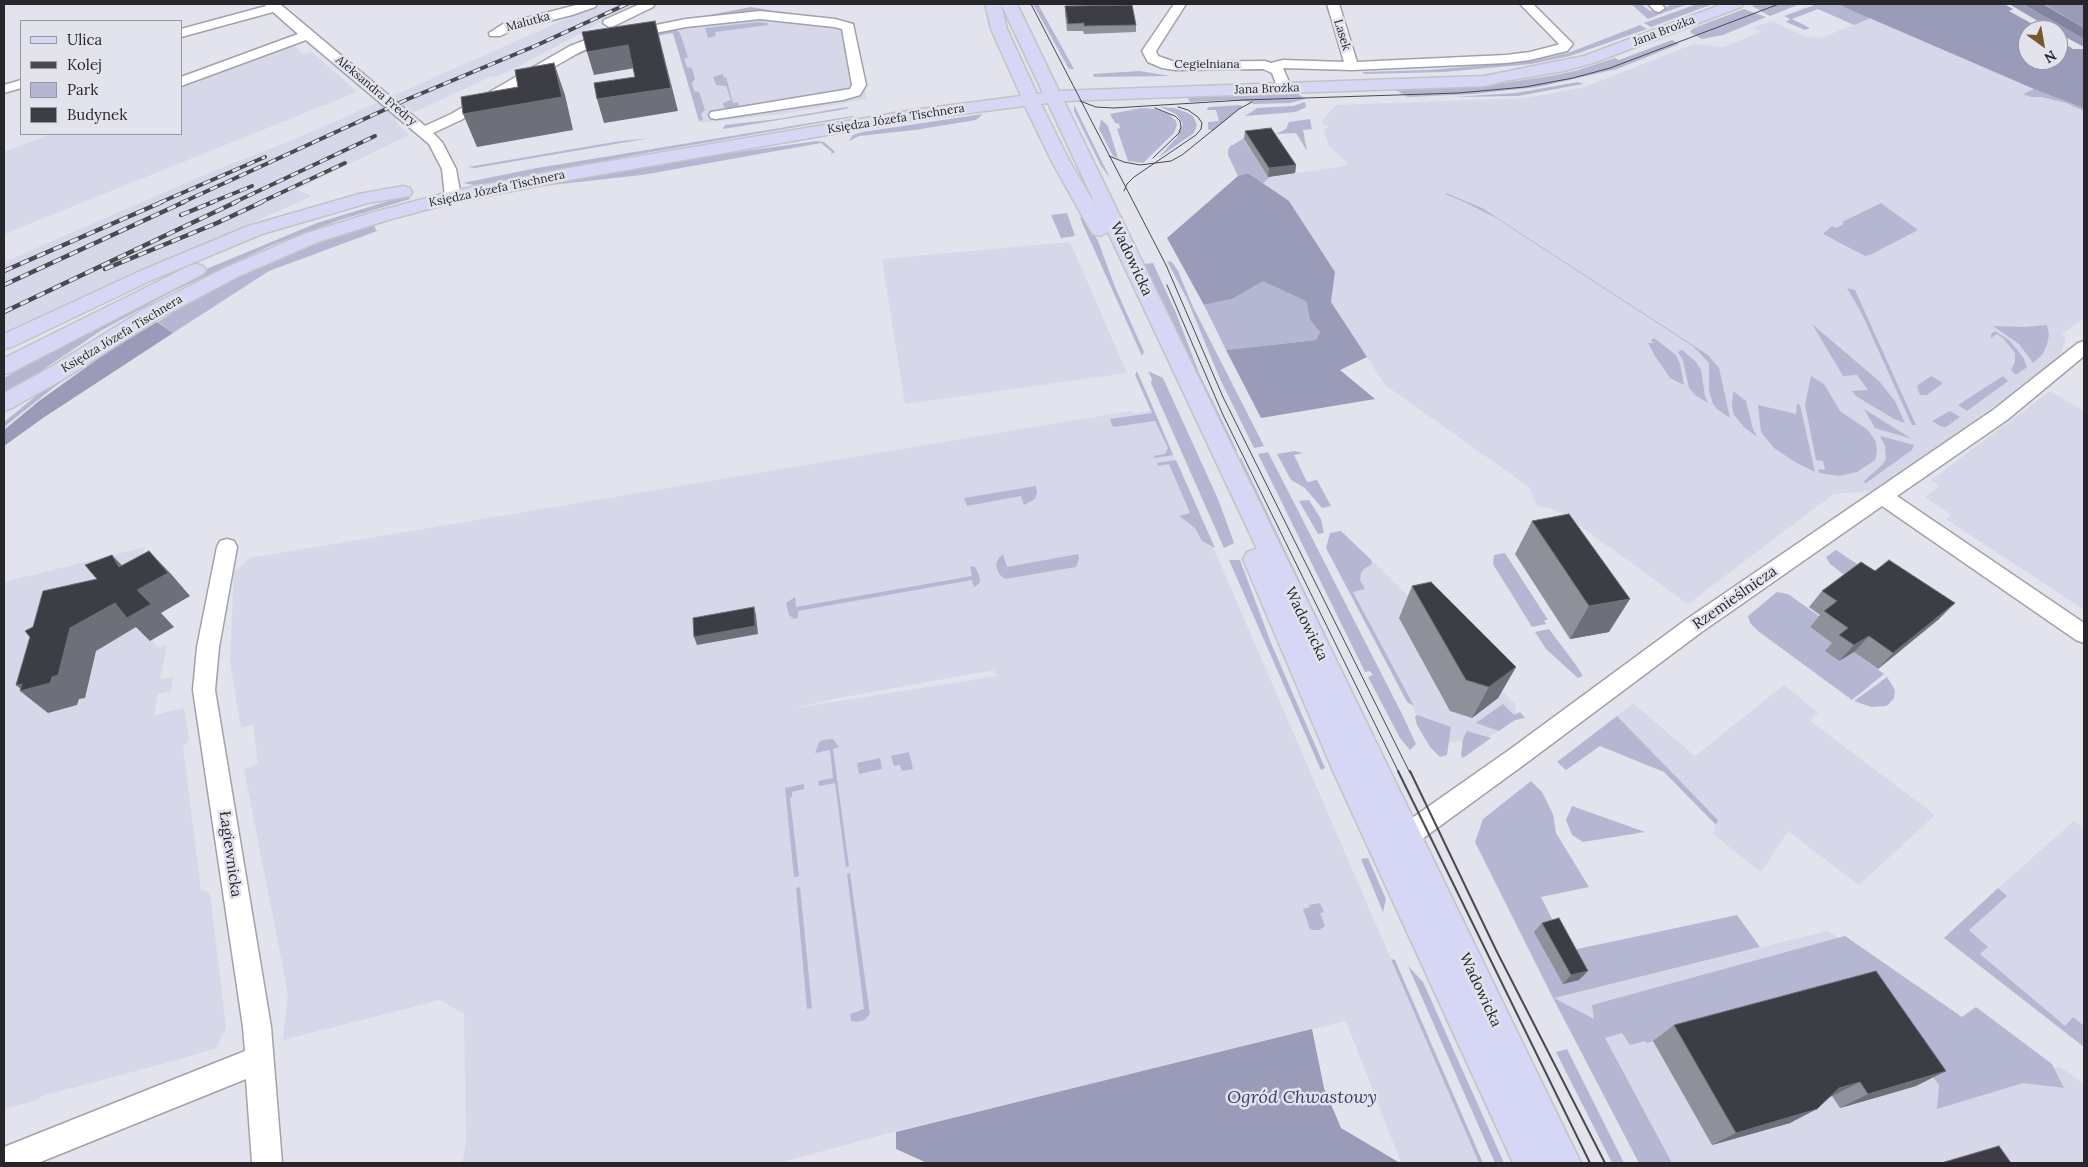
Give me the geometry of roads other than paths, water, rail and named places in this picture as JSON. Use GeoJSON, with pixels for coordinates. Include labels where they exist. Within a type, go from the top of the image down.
{"type":"FeatureCollection","features":[{"type":"Feature","properties":{"kind":"main road"},"geometry":{"type":"LineString","coordinates":[[993,4],[999,29],[1039,93]]}},
{"type":"Feature","properties":{"kind":"main road"},"geometry":{"type":"LineString","coordinates":[[1009,4],[1039,93]]}},
{"type":"Feature","properties":{"kind":"main road","name":"Jana Brożka"},"geometry":{"type":"LineString","coordinates":[[1039,93],[1094,94],[1283,84],[1453,83],[1485,81],[1590,59],[1736,4]]}},
{"type":"Feature","properties":{"kind":"main road","name":"Jana Brożka"},"geometry":{"type":"LineString","coordinates":[[1283,84],[1357,72],[1503,76]]}},
{"type":"Feature","properties":{"kind":"main road","name":"Księdza Józefa Tischnera"},"geometry":{"type":"LineString","coordinates":[[4,367],[174,281],[244,248],[323,217],[403,192],[516,184],[1039,93]]}},
{"type":"Feature","properties":{"kind":"main road","name":"Wadowicka"},"geometry":{"type":"LineString","coordinates":[[1039,93],[1060,160],[1107,242],[1127,282],[1251,548],[1348,771],[1396,843],[1563,1163]]}},
{"type":"Feature","properties":{"kind":"main road","name":"Księdza Józefa Tischnera"},"geometry":{"type":"LineString","coordinates":[[4,403],[59,372],[110,338],[164,306],[259,260],[311,238],[452,188]]}},
{"type":"Feature","properties":{"kind":"main road"},"geometry":{"type":"LineString","coordinates":[[4,342],[153,272],[255,230],[366,198],[403,192]]}},
{"type":"Feature","properties":{"kind":"main road"},"geometry":{"type":"LineString","coordinates":[[4,414],[59,372]]}},
{"type":"Feature","properties":{"kind":"main road","name":"Wadowicka"},"geometry":{"type":"LineString","coordinates":[[1396,843],[1532,1163]]}},
{"type":"Feature","properties":{"kind":"street"},"geometry":{"type":"LineString","coordinates":[[239,4],[264,23]]}},
{"type":"Feature","properties":{"kind":"street","name":"Malutka"},"geometry":{"type":"LineString","coordinates":[[495,33],[508,27],[568,12],[590,4]]}},
{"type":"Feature","properties":{"kind":"street"},"geometry":{"type":"LineString","coordinates":[[608,23],[649,4]]}},
{"type":"Feature","properties":{"kind":"street","name":"Cegielniana"},"geometry":{"type":"LineString","coordinates":[[1180,4],[1149,51],[1153,59],[1175,66],[1270,66]]}},
{"type":"Feature","properties":{"kind":"street","name":"Lasek"},"geometry":{"type":"LineString","coordinates":[[1333,4],[1357,72]]}},
{"type":"Feature","properties":{"kind":"street","name":"Jana Brożka"},"geometry":{"type":"LineString","coordinates":[[1270,66],[1283,64],[1357,72],[1506,59],[1556,50],[1566,44],[1526,4]]}},
{"type":"Feature","properties":{"kind":"street"},"geometry":{"type":"LineString","coordinates":[[182,33],[252,14],[274,6]]}},
{"type":"Feature","properties":{"kind":"street","name":"Aleksandra Fredry"},"geometry":{"type":"LineString","coordinates":[[274,6],[396,110],[425,131],[435,142],[449,169],[452,188]]}},
{"type":"Feature","properties":{"kind":"street"},"geometry":{"type":"LineString","coordinates":[[425,131],[456,117],[575,49],[596,41],[699,21],[760,15],[835,22],[848,27],[859,85],[855,92],[843,96],[716,115]]}},
{"type":"Feature","properties":{"kind":"street"},"geometry":{"type":"LineString","coordinates":[[182,82],[309,34]]}},
{"type":"Feature","properties":{"kind":"street"},"geometry":{"type":"LineString","coordinates":[[1270,66],[1278,71],[1283,84]]}},
{"type":"Feature","properties":{"kind":"street"},"geometry":{"type":"LineString","coordinates":[[4,89],[20,84]]}},
{"type":"Feature","properties":{"kind":"street","name":"Rzemieślnicza"},"geometry":{"type":"LineString","coordinates":[[1396,843],[1517,757],[1695,625],[1884,497],[2000,415],[2084,348]]}},
{"type":"Feature","properties":{"kind":"street"},"geometry":{"type":"LineString","coordinates":[[1884,497],[2084,634]]}},
{"type":"Feature","properties":{"kind":"street","name":"Łagiewnicka"},"geometry":{"type":"LineString","coordinates":[[226,547],[208,648],[204,690],[260,1059],[266,1163]]}},
{"type":"Feature","properties":{"kind":"street"},"geometry":{"type":"LineString","coordinates":[[4,1162],[260,1059]]}},
{"type":"Feature","properties":{"kind":"tram line"},"geometry":{"type":"LineString","coordinates":[[1031,4],[1081,102]]}},
{"type":"Feature","properties":{"kind":"tram line"},"geometry":{"type":"LineString","coordinates":[[1081,102],[1096,107],[1114,108],[1243,100],[1458,93],[1525,87],[1573,78],[1610,68],[1779,4]]}},
{"type":"Feature","properties":{"kind":"tram line"},"geometry":{"type":"LineString","coordinates":[[1081,102],[1110,156]]}},
{"type":"Feature","properties":{"kind":"tram line"},"geometry":{"type":"LineString","coordinates":[[1154,163],[1171,161],[1182,155],[1239,109],[1252,102]]}},
{"type":"Feature","properties":{"kind":"tram line"},"geometry":{"type":"LineString","coordinates":[[1154,163],[1196,135],[1201,129],[1202,123],[1198,117],[1188,110],[1178,107]]}},
{"type":"Feature","properties":{"kind":"tram line"},"geometry":{"type":"LineString","coordinates":[[1153,158],[1179,133],[1181,127],[1180,121],[1175,116],[1155,108]]}},
{"type":"Feature","properties":{"kind":"tram line"},"geometry":{"type":"LineString","coordinates":[[1110,156],[1124,162],[1140,165],[1154,163]]}},
{"type":"Feature","properties":{"kind":"tram line"},"geometry":{"type":"LineString","coordinates":[[1110,156],[1126,187]]}},
{"type":"Feature","properties":{"kind":"tram line"},"geometry":{"type":"LineString","coordinates":[[1126,187],[1134,177],[1154,163]]}},
{"type":"Feature","properties":{"kind":"tram line"},"geometry":{"type":"LineString","coordinates":[[1124,191],[1126,187]]}},
{"type":"Feature","properties":{"kind":"tram line"},"geometry":{"type":"LineString","coordinates":[[1126,187],[1166,265],[1223,397],[1410,773]]}},
{"type":"Feature","properties":{"kind":"tram line"},"geometry":{"type":"LineString","coordinates":[[1167,285],[1223,415],[1399,773]]}},
{"type":"Feature","properties":{"kind":"tram line"},"geometry":{"type":"LineString","coordinates":[[1398,771],[1590,1163]]}},
{"type":"Feature","properties":{"kind":"tram line"},"geometry":{"type":"LineString","coordinates":[[1410,771],[1496,950],[1605,1163]]}},
{"type":"Feature","properties":{"kind":"railway"},"geometry":{"type":"LineString","coordinates":[[181,203],[408,99],[535,46],[627,4]]}},
{"type":"Feature","properties":{"kind":"railway"},"geometry":{"type":"LineString","coordinates":[[233,203],[375,136]]}},
{"type":"Feature","properties":{"kind":"railway"},"geometry":{"type":"LineString","coordinates":[[159,203],[265,157]]}},
{"type":"Feature","properties":{"kind":"railway"},"geometry":{"type":"LineString","coordinates":[[259,203],[345,163]]}},
{"type":"Feature","properties":{"kind":"railway"},"geometry":{"type":"LineString","coordinates":[[210,203],[252,186]]}},
{"type":"Feature","properties":{"kind":"railway"},"geometry":{"type":"LineString","coordinates":[[4,271],[162,202]]}},
{"type":"Feature","properties":{"kind":"railway"},"geometry":{"type":"LineString","coordinates":[[4,285],[184,202]]}},
{"type":"Feature","properties":{"kind":"railway"},"geometry":{"type":"LineString","coordinates":[[181,215],[213,202]]}},
{"type":"Feature","properties":{"kind":"railway"},"geometry":{"type":"LineString","coordinates":[[4,312],[236,202]]}},
{"type":"Feature","properties":{"kind":"railway"},"geometry":{"type":"LineString","coordinates":[[105,269],[217,223],[262,202]]}},
{"type":"Feature","properties":{"kind":"park label","name":"Ogród Chwastowy"},"geometry":{"type":"Point","coordinates":[1302,1098]}}]}
